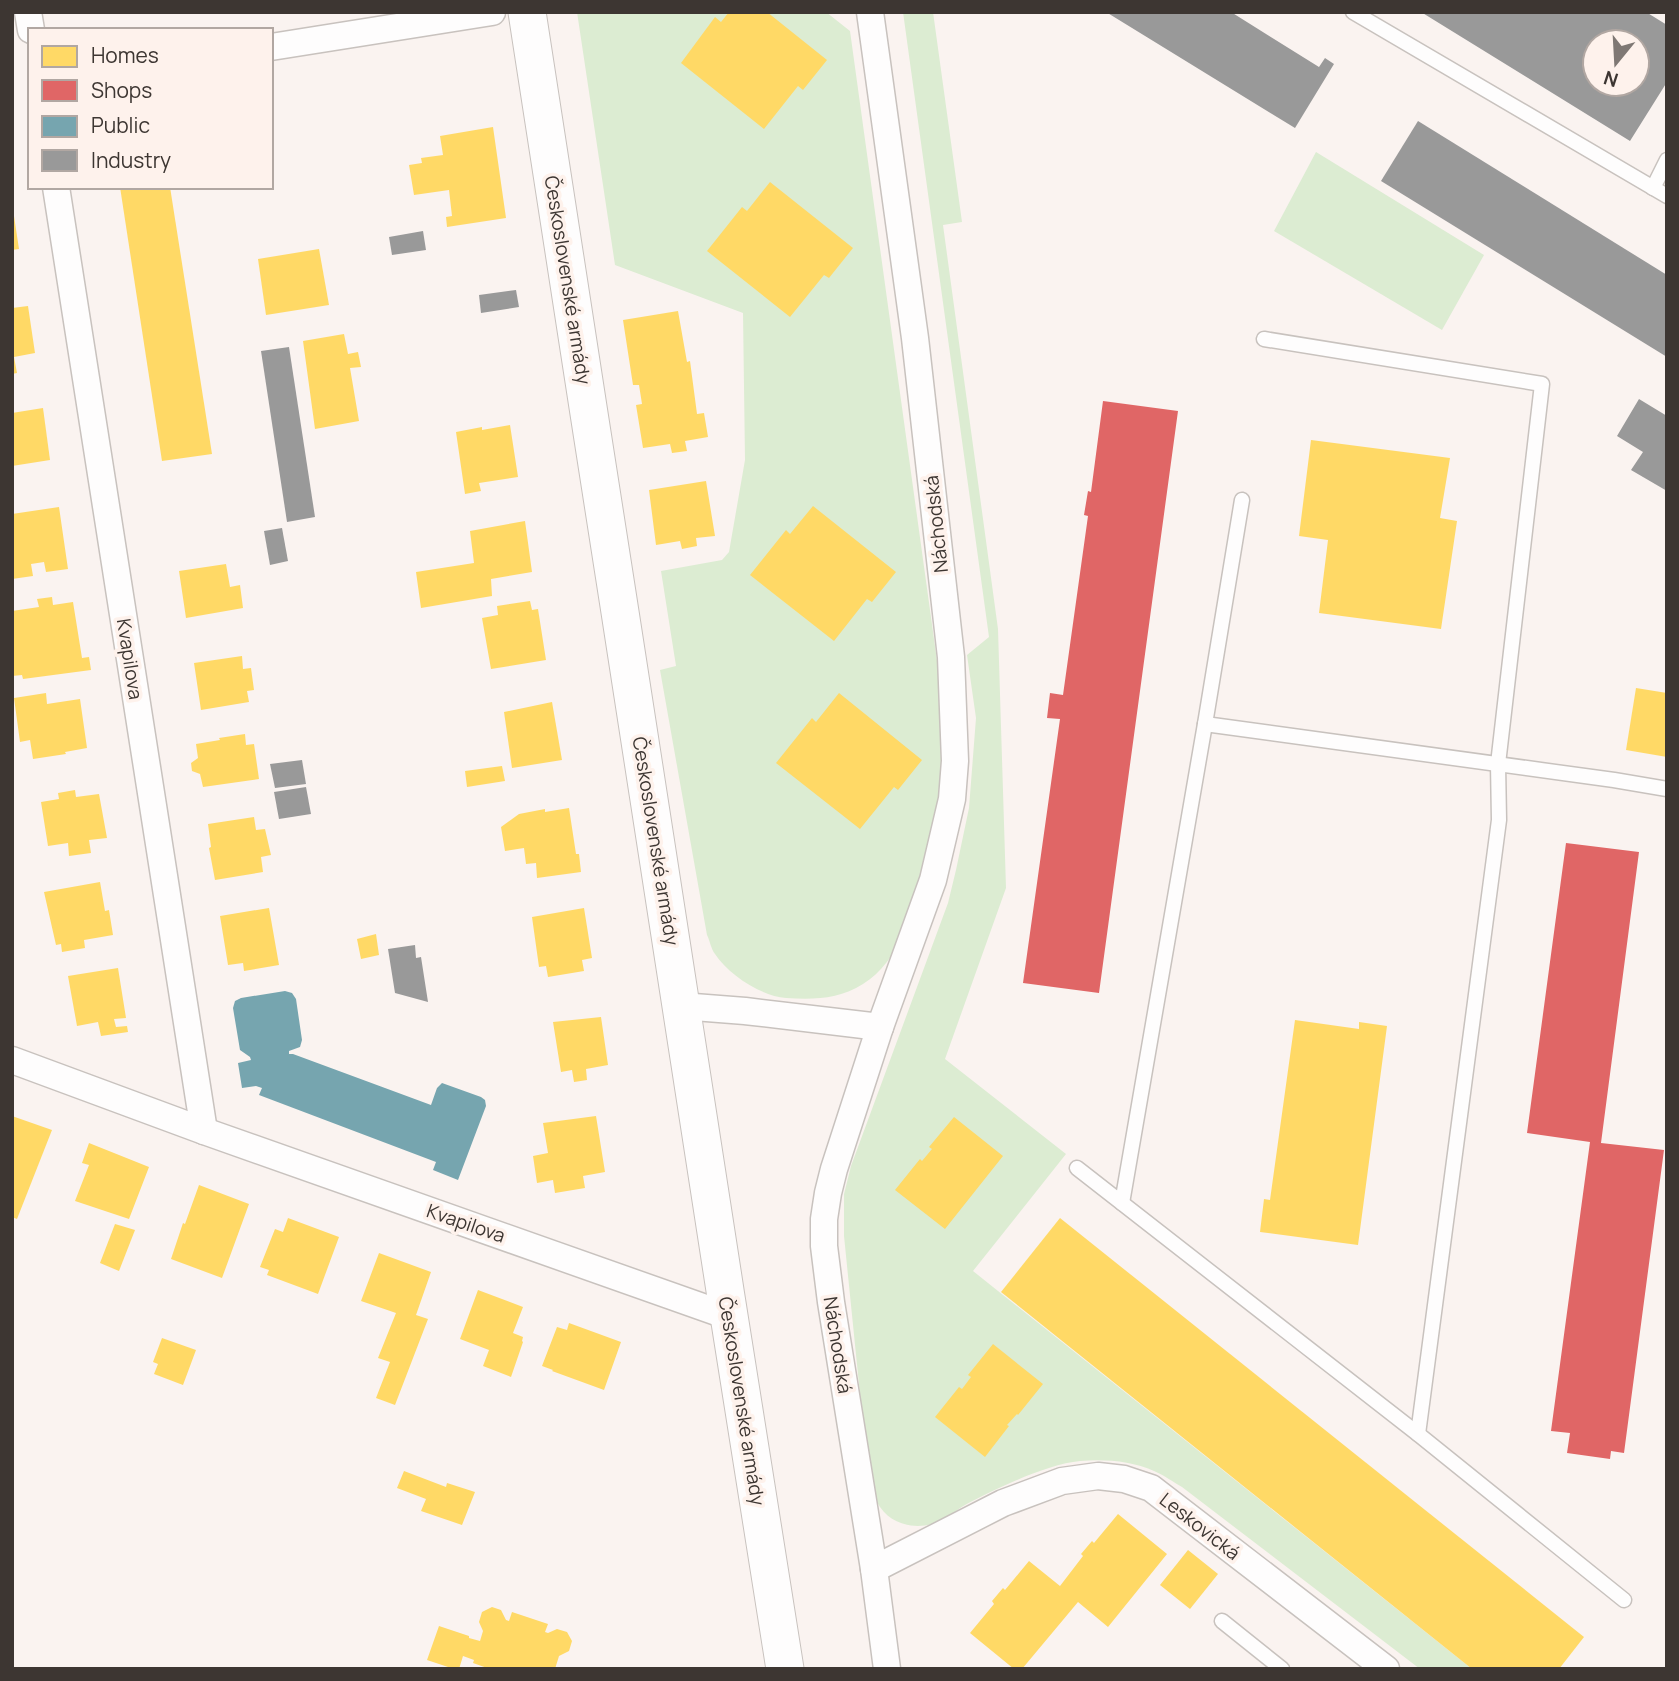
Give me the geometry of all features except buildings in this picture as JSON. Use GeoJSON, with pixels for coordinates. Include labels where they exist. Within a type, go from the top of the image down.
{"type":"FeatureCollection","features":[{"type":"Feature","properties":{"kind":"main road","name":"Československé armády"},"geometry":{"type":"LineString","coordinates":[[527,12],[785,1669]]}},
{"type":"Feature","properties":{"kind":"street"},"geometry":{"type":"LineString","coordinates":[[273,47],[492,12]]}},
{"type":"Feature","properties":{"kind":"street","name":"Náchodská"},"geometry":{"type":"LineString","coordinates":[[870,12],[917,352],[951,657],[955,761],[952,799],[933,880],[880,1027],[834,1169],[824,1219],[824,1245],[831,1302],[874,1569],[887,1669]]}},
{"type":"Feature","properties":{"kind":"street","name":"Kvapilova"},"geometry":{"type":"LineString","coordinates":[[56,189],[204,1131]]}},
{"type":"Feature","properties":{"kind":"street"},"geometry":{"type":"LineString","coordinates":[[681,1006],[880,1027]]}},
{"type":"Feature","properties":{"kind":"street","name":"Kvapilova"},"geometry":{"type":"LineString","coordinates":[[12,1060],[204,1131],[728,1316]]}},
{"type":"Feature","properties":{"kind":"street","name":"Leskovická"},"geometry":{"type":"LineString","coordinates":[[874,1569],[1003,1503],[1050,1485],[1098,1476],[1124,1479],[1151,1488],[1386,1669]]}},
{"type":"Feature","properties":{"kind":"lane"},"geometry":{"type":"LineString","coordinates":[[1353,12],[1667,196]]}},
{"type":"Feature","properties":{"kind":"lane"},"geometry":{"type":"LineString","coordinates":[[1653,188],[1667,160]]}},
{"type":"Feature","properties":{"kind":"lane"},"geometry":{"type":"LineString","coordinates":[[1264,339],[1542,384],[1498,764],[1499,820],[1418,1434]]}},
{"type":"Feature","properties":{"kind":"lane"},"geometry":{"type":"LineString","coordinates":[[1122,1203],[1242,500]]}},
{"type":"Feature","properties":{"kind":"lane"},"geometry":{"type":"LineString","coordinates":[[1205,724],[1667,789]]}},
{"type":"Feature","properties":{"kind":"lane"},"geometry":{"type":"LineString","coordinates":[[1077,1168],[1418,1434],[1624,1600]]}},
{"type":"Feature","properties":{"kind":"lane"},"geometry":{"type":"LineString","coordinates":[[1222,1621],[1282,1669]]}},
{"type":"Feature","properties":{"kind":"green space"},"geometry":{"type":"Polygon","coordinates":[[[577,12],[826,12],[850,31],[947,733],[938,815],[906,930],[891,956],[876,974],[854,989],[835,996],[786,998],[756,989],[737,977],[721,962],[707,935],[660,670],[676,666],[661,571],[722,560],[729,552],[745,460],[743,313],[615,265],[577,12]]]}},
{"type":"Feature","properties":{"kind":"green space"},"geometry":{"type":"Polygon","coordinates":[[[903,12],[933,12],[962,222],[943,225],[998,629],[1006,888],[945,1059],[1066,1154],[973,1271],[1472,1669],[1420,1669],[1182,1487],[1146,1468],[1109,1461],[1067,1463],[1006,1485],[965,1505],[942,1521],[922,1526],[906,1525],[885,1513],[869,1483],[844,1236],[844,1194],[851,1166],[948,903],[969,808],[976,718],[967,655],[989,637],[903,12]]]}},
{"type":"Feature","properties":{"kind":"green space"},"geometry":{"type":"Polygon","coordinates":[[[1316,152],[1484,255],[1442,330],[1274,231],[1316,152]]]}}]}
